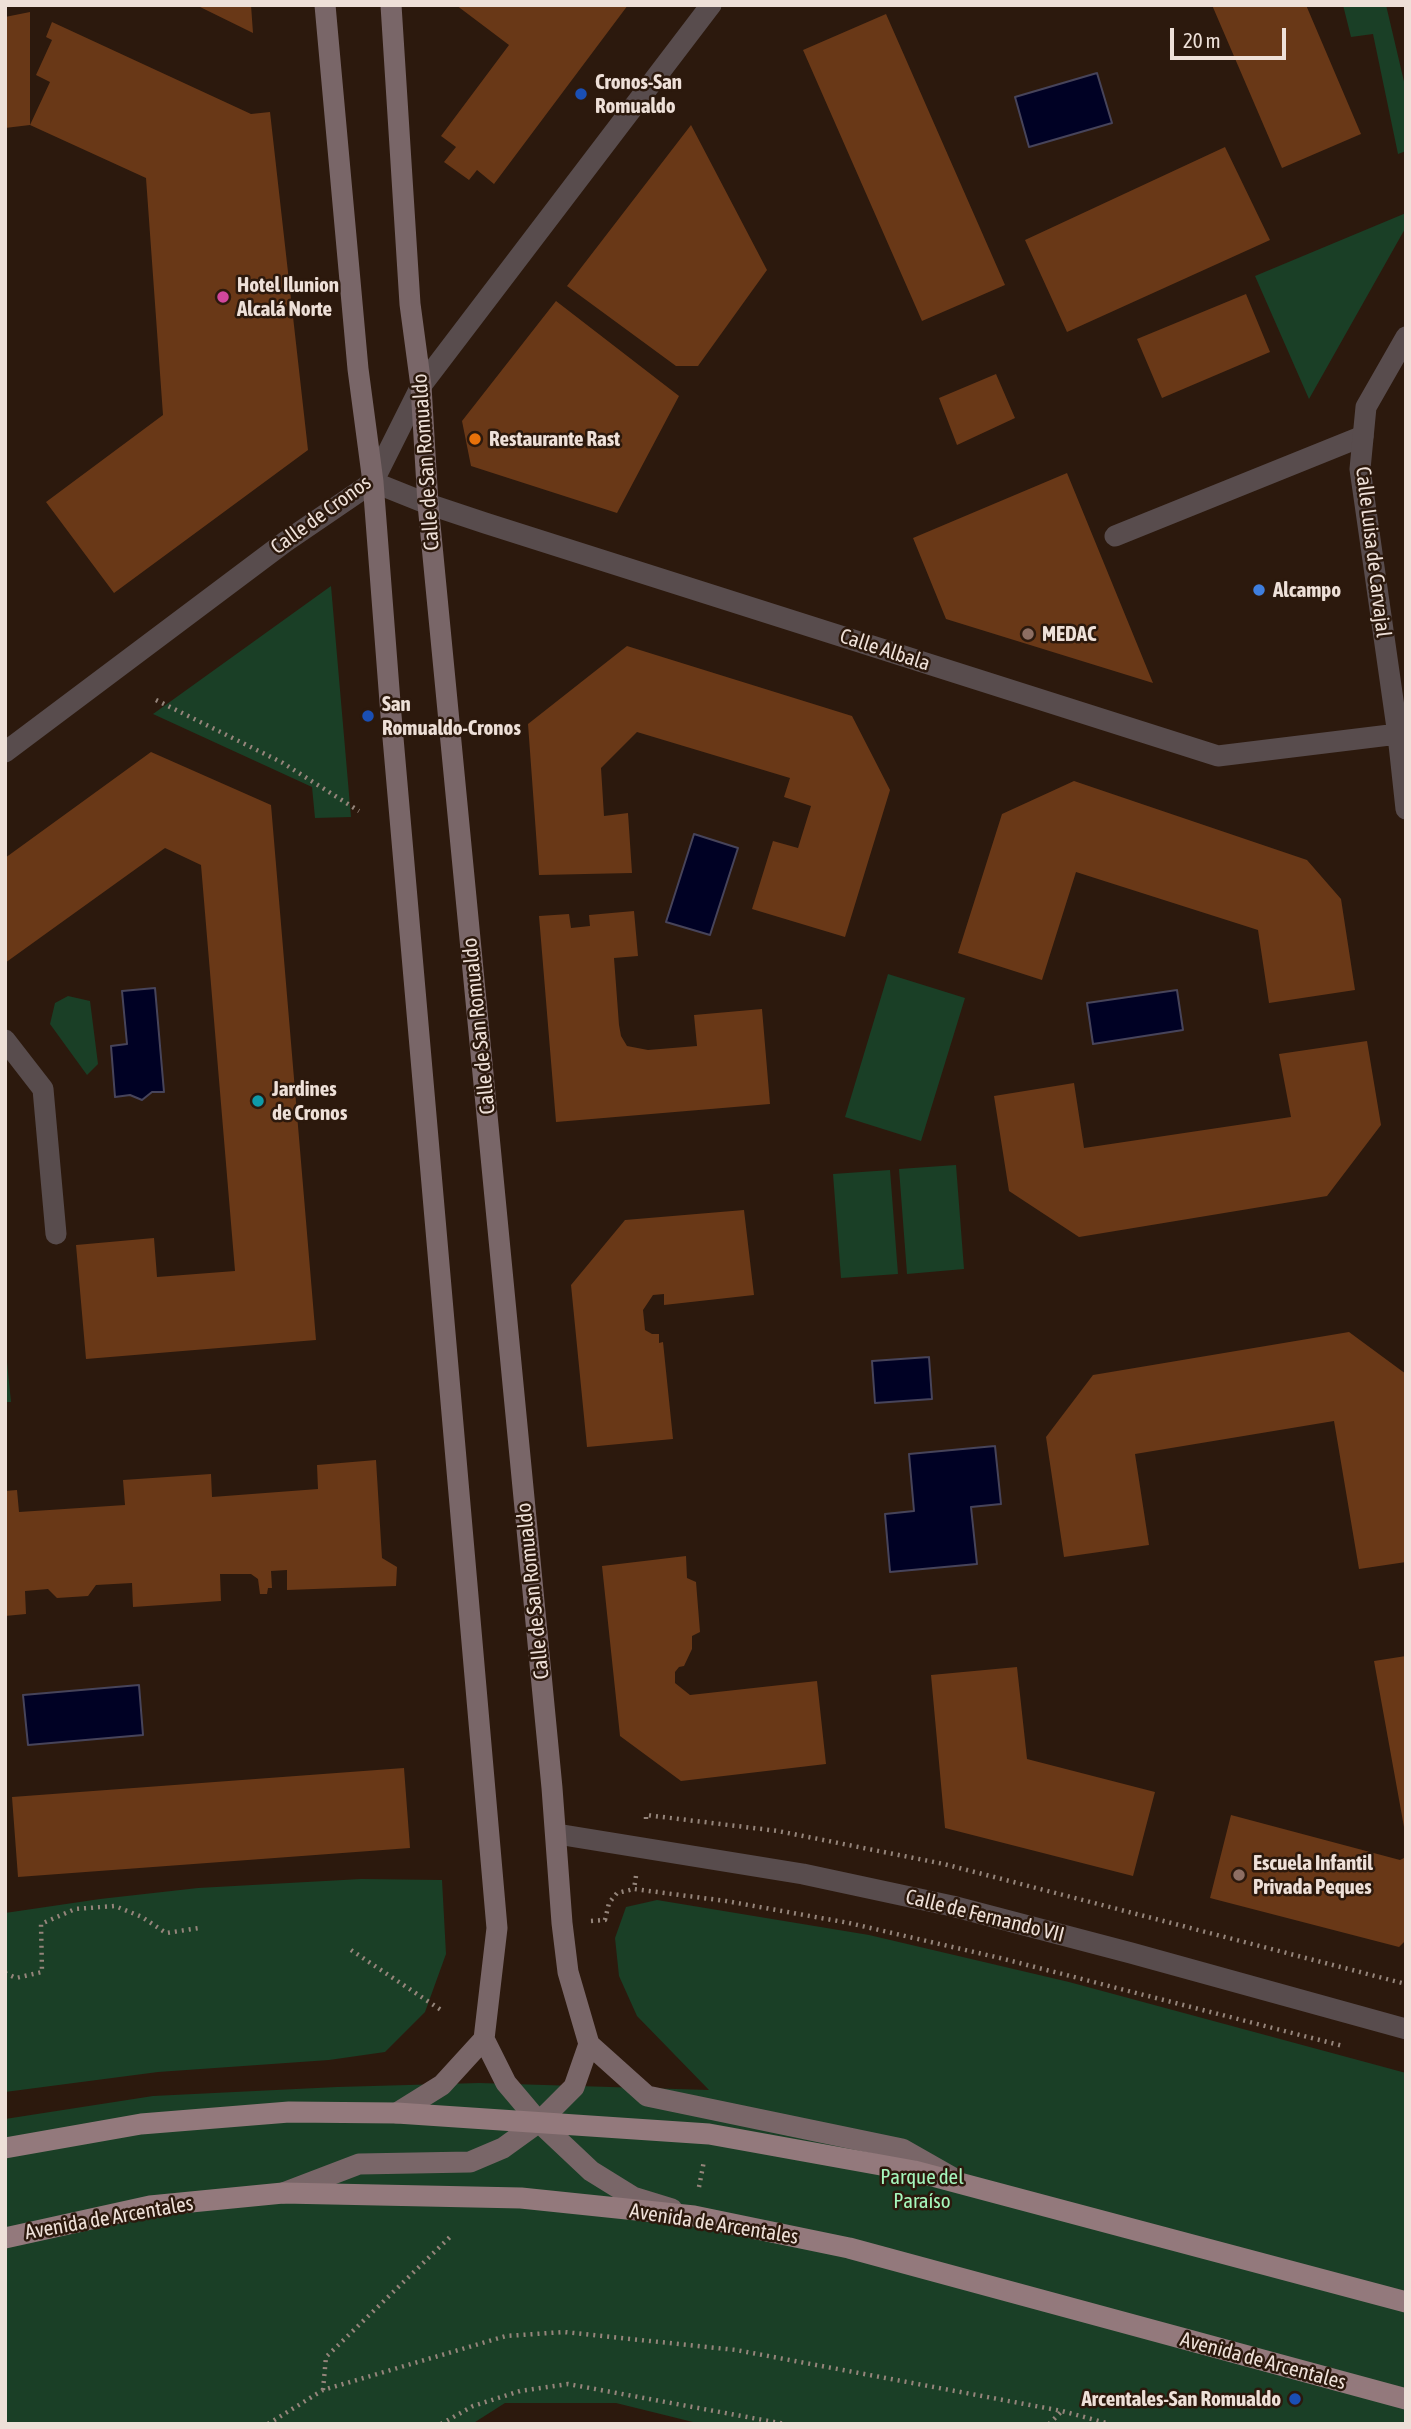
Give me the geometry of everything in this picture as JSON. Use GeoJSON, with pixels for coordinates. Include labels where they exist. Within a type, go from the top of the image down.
{"type":"FeatureCollection","features":[{"type":"Feature","properties":{"kind":"main road"},"geometry":{"type":"LineString","coordinates":[[325,5],[358,369],[373,482],[497,1927],[484,2039],[506,2083],[539,2122],[591,2171],[633,2197],[694,2216]]}},
{"type":"Feature","properties":{"kind":"main road","name":"Calle de San Romualdo"},"geometry":{"type":"LineString","coordinates":[[391,5],[410,304],[421,386],[428,504],[557,1834],[562,1923],[568,1972],[589,2044]]}},
{"type":"Feature","properties":{"kind":"main road"},"geometry":{"type":"LineString","coordinates":[[397,2113],[442,2085],[484,2039]]}},
{"type":"Feature","properties":{"kind":"main road"},"geometry":{"type":"LineString","coordinates":[[283,2193],[359,2164],[470,2162],[503,2148],[539,2122],[574,2087],[589,2044],[647,2096],[902,2148],[967,2186]]}},
{"type":"Feature","properties":{"kind":"main road"},"geometry":{"type":"LineString","coordinates":[[5,2148],[141,2124],[289,2112],[397,2113],[709,2134],[914,2171],[1406,2302]]}},
{"type":"Feature","properties":{"kind":"main road","name":"Avenida de Arcentales"},"geometry":{"type":"LineString","coordinates":[[5,2238],[150,2206],[283,2193],[521,2198],[694,2216],[849,2248],[1406,2399]]}},
{"type":"Feature","properties":{"kind":"street","name":"Calle de Cronos"},"geometry":{"type":"LineString","coordinates":[[5,752],[285,542],[373,482],[421,386],[711,5]]}},
{"type":"Feature","properties":{"kind":"street","name":"Calle Luisa de Carvajal"},"geometry":{"type":"LineString","coordinates":[[1406,337],[1366,407],[1360,470],[1402,734],[1406,809]]}},
{"type":"Feature","properties":{"kind":"street"},"geometry":{"type":"LineString","coordinates":[[1115,536],[1363,436]]}},
{"type":"Feature","properties":{"kind":"street","name":"Calle Albala"},"geometry":{"type":"LineString","coordinates":[[373,482],[428,504],[1218,755],[1402,734]]}},
{"type":"Feature","properties":{"kind":"street"},"geometry":{"type":"LineString","coordinates":[[5,1040],[43,1089],[56,1234]]}},
{"type":"Feature","properties":{"kind":"street","name":"Calle de Fernando VII"},"geometry":{"type":"LineString","coordinates":[[557,1834],[803,1874],[952,1906],[1406,2029]]}},
{"type":"Feature","properties":{"kind":"path"},"geometry":{"type":"LineString","coordinates":[[156,700],[284,763],[359,811]]}},
{"type":"Feature","properties":{"kind":"path"},"geometry":{"type":"LineString","coordinates":[[605,1920],[609,1903],[617,1893],[634,1889]]}},
{"type":"Feature","properties":{"kind":"path"},"geometry":{"type":"LineString","coordinates":[[5,1973],[16,1978],[42,1972],[41,1924],[75,1909],[115,1906],[142,1917],[166,1933],[199,1928]]}},
{"type":"Feature","properties":{"kind":"path"},"geometry":{"type":"LineString","coordinates":[[351,1950],[444,2012]]}},
{"type":"Feature","properties":{"kind":"path"},"geometry":{"type":"LineString","coordinates":[[323,2389],[326,2357],[451,2236]]}},
{"type":"Feature","properties":{"kind":"path"},"geometry":{"type":"LineString","coordinates":[[268,2424],[323,2389],[506,2336],[564,2332],[736,2350],[1062,2411],[1110,2424]]}},
{"type":"Feature","properties":{"kind":"path"},"geometry":{"type":"LineString","coordinates":[[441,2424],[473,2406],[520,2391],[568,2384],[785,2424]]}},
{"type":"Feature","properties":{"kind":"path"},"geometry":{"type":"LineString","coordinates":[[1049,2424],[1062,2411]]}},
{"type":"Feature","properties":{"kind":"green space"},"geometry":{"type":"Polygon","coordinates":[[[1343,5],[1386,5],[1406,90],[1406,151],[1398,154],[1373,34],[1351,37],[1343,5]]]}},
{"type":"Feature","properties":{"kind":"green space"},"geometry":{"type":"Polygon","coordinates":[[[1406,213],[1406,227],[1309,399],[1255,276],[1406,213]]]}},
{"type":"Feature","properties":{"kind":"green space"},"geometry":{"type":"Polygon","coordinates":[[[331,586],[351,817],[315,818],[312,787],[153,714],[331,586]]]}},
{"type":"Feature","properties":{"kind":"green space"},"geometry":{"type":"Polygon","coordinates":[[[888,974],[965,998],[921,1141],[845,1117],[888,974]]]}},
{"type":"Feature","properties":{"kind":"green space"},"geometry":{"type":"Polygon","coordinates":[[[68,996],[90,1001],[98,1064],[87,1075],[50,1024],[55,1003],[68,996]]]}},
{"type":"Feature","properties":{"kind":"green space"},"geometry":{"type":"Polygon","coordinates":[[[956,1165],[964,1269],[907,1274],[899,1169],[956,1165]]]}},
{"type":"Feature","properties":{"kind":"green space"},"geometry":{"type":"Polygon","coordinates":[[[890,1170],[898,1274],[841,1278],[833,1174],[890,1170]]]}},
{"type":"Feature","properties":{"kind":"green space"},"geometry":{"type":"Polygon","coordinates":[[[5,1342],[11,1402],[5,1402],[5,1342]]]}},
{"type":"Feature","properties":{"kind":"green space"},"geometry":{"type":"Polygon","coordinates":[[[361,1879],[442,1880],[446,1954],[425,2012],[385,2052],[329,2060],[158,2072],[5,2092],[5,1913],[198,1888],[361,1879]]]}},
{"type":"Feature","properties":{"kind":"green space","name":"Parque del Paraíso"},"geometry":{"type":"Polygon","coordinates":[[[657,1900],[869,1935],[1069,1982],[1406,2073],[1406,2424],[701,2424],[616,2403],[505,2403],[472,2424],[5,2424],[5,2119],[153,2096],[337,2087],[479,2083],[709,2090],[637,2016],[619,1976],[615,1938],[626,1907],[657,1900]]]}},
{"type":"Feature","properties":{"kind":"water"},"geometry":{"type":"Polygon","coordinates":[[[1097,73],[1112,123],[1029,147],[1015,97],[1097,73]]]}},
{"type":"Feature","properties":{"kind":"water"},"geometry":{"type":"Polygon","coordinates":[[[694,834],[738,848],[710,935],[666,922],[694,834]]]}},
{"type":"Feature","properties":{"kind":"water"},"geometry":{"type":"Polygon","coordinates":[[[155,988],[164,1092],[152,1092],[142,1100],[130,1095],[115,1097],[111,1046],[127,1044],[122,991],[155,988]]]}},
{"type":"Feature","properties":{"kind":"water"},"geometry":{"type":"Polygon","coordinates":[[[1177,990],[1183,1030],[1093,1044],[1087,1003],[1177,990]]]}},
{"type":"Feature","properties":{"kind":"water"},"geometry":{"type":"Polygon","coordinates":[[[929,1357],[932,1399],[875,1403],[872,1361],[929,1357]]]}},
{"type":"Feature","properties":{"kind":"water"},"geometry":{"type":"Polygon","coordinates":[[[995,1446],[1001,1504],[971,1507],[977,1564],[890,1572],[885,1514],[914,1511],[909,1454],[995,1446]]]}},
{"type":"Feature","properties":{"kind":"water"},"geometry":{"type":"Polygon","coordinates":[[[139,1685],[143,1735],[28,1745],[23,1695],[139,1685]]]}},
{"type":"Feature","properties":{"kind":"building"},"geometry":{"type":"Polygon","coordinates":[[[196,5],[251,5],[253,33],[196,5]]]}},
{"type":"Feature","properties":{"kind":"building"},"geometry":{"type":"Polygon","coordinates":[[[456,5],[628,5],[494,184],[477,170],[469,180],[444,162],[456,147],[441,136],[509,45],[456,5]]]}},
{"type":"Feature","properties":{"kind":"building"},"geometry":{"type":"Polygon","coordinates":[[[1212,5],[1306,5],[1361,134],[1282,168],[1212,5]]]}},
{"type":"Feature","properties":{"kind":"building"},"geometry":{"type":"Polygon","coordinates":[[[30,12],[30,125],[5,128],[5,17],[30,12]]]}},
{"type":"Feature","properties":{"kind":"building"},"geometry":{"type":"Polygon","coordinates":[[[886,14],[1005,285],[922,321],[803,50],[886,14]]]}},
{"type":"Feature","properties":{"kind":"building","name":"Hotel Ilunion Alcalá Norte"},"geometry":{"type":"Polygon","coordinates":[[[52,22],[251,114],[270,112],[308,450],[114,593],[46,502],[163,415],[146,178],[30,125],[50,82],[36,75],[52,40],[46,37],[52,22]]]}},
{"type":"Feature","properties":{"kind":"building"},"geometry":{"type":"Polygon","coordinates":[[[691,125],[767,270],[698,366],[676,366],[567,286],[691,125]]]}},
{"type":"Feature","properties":{"kind":"building"},"geometry":{"type":"Polygon","coordinates":[[[1225,147],[1270,240],[1067,332],[1025,240],[1225,147]]]}},
{"type":"Feature","properties":{"kind":"building"},"geometry":{"type":"Polygon","coordinates":[[[1246,294],[1270,352],[1162,398],[1137,339],[1246,294]]]}},
{"type":"Feature","properties":{"kind":"building"},"geometry":{"type":"Polygon","coordinates":[[[556,301],[679,396],[617,513],[471,466],[462,421],[556,301]]]}},
{"type":"Feature","properties":{"kind":"building"},"geometry":{"type":"Polygon","coordinates":[[[996,374],[1015,418],[957,445],[939,398],[996,374]]]}},
{"type":"Feature","properties":{"kind":"building"},"geometry":{"type":"Polygon","coordinates":[[[1067,473],[1153,683],[946,619],[913,538],[1067,473]]]}},
{"type":"Feature","properties":{"kind":"building"},"geometry":{"type":"Polygon","coordinates":[[[627,646],[852,716],[890,790],[845,937],[752,909],[773,841],[798,848],[811,806],[784,797],[790,778],[637,732],[601,768],[604,816],[628,813],[632,873],[539,875],[528,724],[627,646]]]}},
{"type":"Feature","properties":{"kind":"building","name":"Jardines de Cronos"},"geometry":{"type":"Polygon","coordinates":[[[151,752],[271,805],[316,1340],[86,1359],[76,1245],[154,1238],[157,1277],[235,1271],[201,865],[165,848],[5,963],[5,858],[151,752]]]}},
{"type":"Feature","properties":{"kind":"building"},"geometry":{"type":"Polygon","coordinates":[[[1074,781],[1307,860],[1341,899],[1355,990],[1269,1003],[1258,930],[1076,872],[1042,980],[958,953],[1002,814],[1074,781]]]}},
{"type":"Feature","properties":{"kind":"building"},"geometry":{"type":"Polygon","coordinates":[[[634,911],[638,956],[614,958],[619,1025],[627,1046],[648,1050],[697,1046],[694,1015],[762,1009],[770,1104],[556,1122],[539,916],[569,914],[571,928],[590,926],[589,915],[634,911]]]}},
{"type":"Feature","properties":{"kind":"building"},"geometry":{"type":"Polygon","coordinates":[[[1367,1041],[1381,1125],[1327,1196],[1079,1237],[1009,1191],[994,1096],[1074,1083],[1084,1148],[1291,1117],[1279,1054],[1367,1041]]]}},
{"type":"Feature","properties":{"kind":"building"},"geometry":{"type":"Polygon","coordinates":[[[744,1210],[754,1295],[664,1305],[664,1294],[653,1295],[643,1310],[645,1330],[659,1334],[659,1343],[663,1342],[673,1439],[587,1447],[571,1285],[625,1220],[744,1210]]]}},
{"type":"Feature","properties":{"kind":"building"},"geometry":{"type":"Polygon","coordinates":[[[1349,1332],[1406,1374],[1406,1562],[1359,1569],[1334,1421],[1135,1454],[1149,1545],[1064,1557],[1046,1437],[1093,1375],[1349,1332]]]}},
{"type":"Feature","properties":{"kind":"building"},"geometry":{"type":"Polygon","coordinates":[[[376,1460],[382,1558],[397,1567],[396,1586],[287,1590],[287,1570],[271,1571],[272,1588],[268,1588],[267,1594],[260,1594],[258,1579],[251,1574],[220,1574],[221,1601],[133,1607],[132,1583],[96,1585],[88,1596],[57,1598],[48,1589],[25,1591],[26,1614],[5,1616],[5,1491],[17,1490],[19,1512],[125,1505],[123,1480],[211,1474],[212,1497],[318,1489],[317,1465],[376,1460]]]}},
{"type":"Feature","properties":{"kind":"building"},"geometry":{"type":"Polygon","coordinates":[[[686,1556],[687,1578],[696,1582],[700,1632],[692,1636],[692,1649],[684,1666],[675,1672],[675,1683],[690,1695],[817,1681],[826,1764],[681,1781],[620,1736],[602,1566],[686,1556]]]}},
{"type":"Feature","properties":{"kind":"building"},"geometry":{"type":"Polygon","coordinates":[[[1406,1656],[1406,1827],[1404,1827],[1374,1661],[1406,1656]]]}},
{"type":"Feature","properties":{"kind":"building"},"geometry":{"type":"Polygon","coordinates":[[[1017,1667],[1027,1759],[1155,1792],[1133,1876],[945,1828],[931,1675],[1017,1667]]]}},
{"type":"Feature","properties":{"kind":"building"},"geometry":{"type":"Polygon","coordinates":[[[404,1768],[410,1848],[18,1877],[12,1797],[404,1768]]]}},
{"type":"Feature","properties":{"kind":"building"},"geometry":{"type":"Polygon","coordinates":[[[1231,1815],[1400,1860],[1406,1857],[1406,1940],[1399,1947],[1210,1898],[1231,1815]]]}},
{"type":"Feature","properties":{"kind":"place","name":"Cronos-San Romualdo"},"geometry":{"type":"Point","coordinates":[581,94]}},
{"type":"Feature","properties":{"kind":"place","name":"Hotel Ilunion Alcalá Norte"},"geometry":{"type":"Point","coordinates":[223,297]}},
{"type":"Feature","properties":{"kind":"place","name":"Restaurante Rast"},"geometry":{"type":"Point","coordinates":[475,439]}},
{"type":"Feature","properties":{"kind":"place","name":"Alcampo"},"geometry":{"type":"Point","coordinates":[1259,590]}},
{"type":"Feature","properties":{"kind":"place","name":"MEDAC"},"geometry":{"type":"Point","coordinates":[1028,634]}},
{"type":"Feature","properties":{"kind":"place","name":"San Romualdo-Cronos"},"geometry":{"type":"Point","coordinates":[368,716]}},
{"type":"Feature","properties":{"kind":"place","name":"Jardines de Cronos"},"geometry":{"type":"Point","coordinates":[258,1101]}},
{"type":"Feature","properties":{"kind":"place","name":"Escuela Infantil Privada Peques"},"geometry":{"type":"Point","coordinates":[1239,1875]}},
{"type":"Feature","properties":{"kind":"place","name":"Arcentales-San Romualdo"},"geometry":{"type":"Point","coordinates":[1295,2399]}}]}
